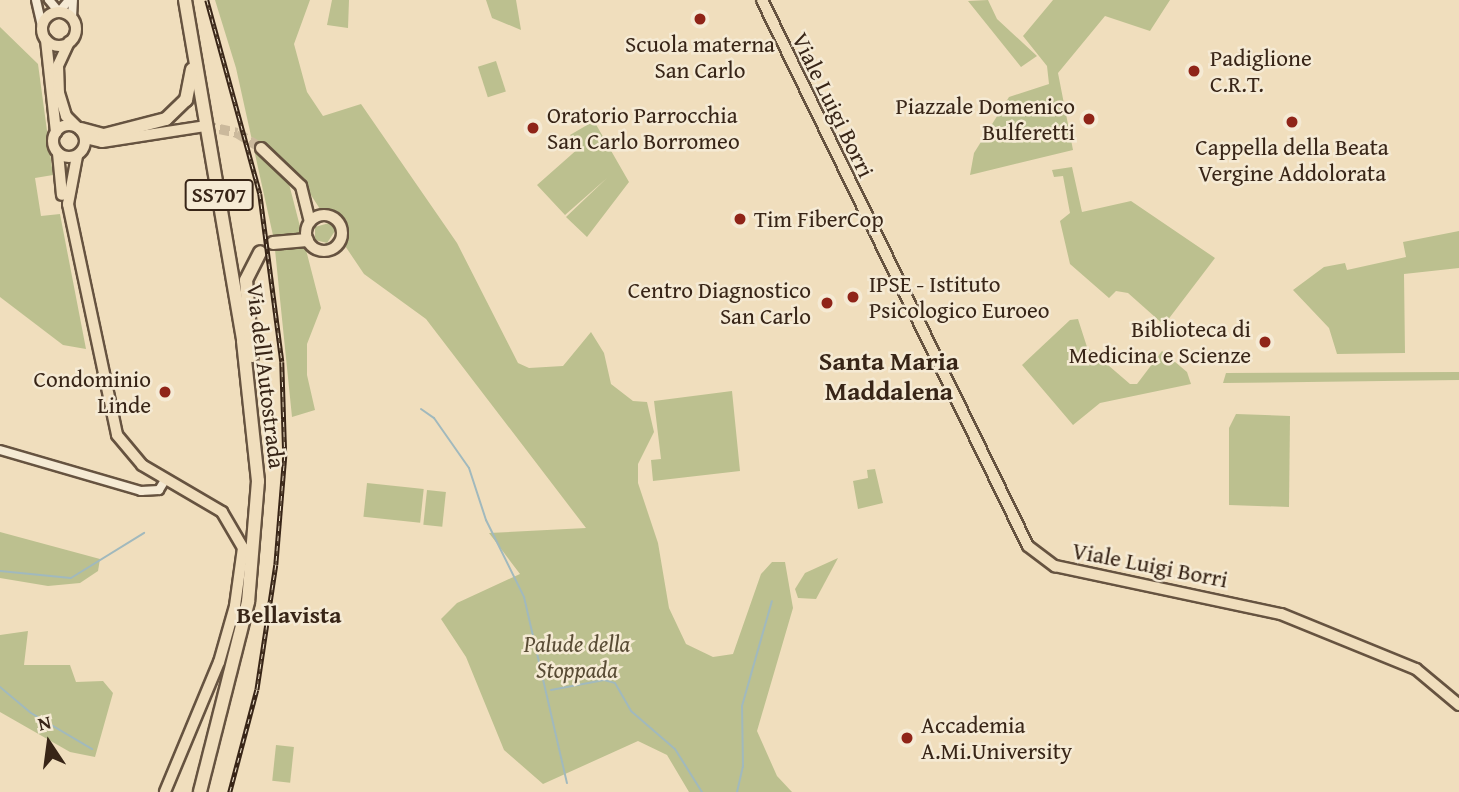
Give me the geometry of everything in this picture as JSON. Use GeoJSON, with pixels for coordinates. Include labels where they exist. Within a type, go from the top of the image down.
{"type":"FeatureCollection","features":[{"type":"Feature","properties":{"kind":"highway"},"geometry":{"type":"LineString","coordinates":[[81,131],[113,134],[159,122],[183,105],[192,74],[184,0]]}},
{"type":"Feature","properties":{"kind":"highway","name":"Via dell'Autostrada"},"geometry":{"type":"LineString","coordinates":[[184,0],[250,391],[258,527],[248,602],[208,756]]}},
{"type":"Feature","properties":{"kind":"highway"},"geometry":{"type":"LineString","coordinates":[[273,243],[307,240]]}},
{"type":"Feature","properties":{"kind":"highway"},"geometry":{"type":"LineString","coordinates":[[250,391],[246,281],[260,252]]}},
{"type":"Feature","properties":{"kind":"highway","name":"SS707"},"geometry":{"type":"LineString","coordinates":[[193,792],[208,756]]}},
{"type":"Feature","properties":{"kind":"highway","name":"SS707"},"geometry":{"type":"LineString","coordinates":[[200,792],[208,756]]}},
{"type":"Feature","properties":{"kind":"main road","name":"Viale Luigi Borri"},"geometry":{"type":"LineString","coordinates":[[762,0],[1028,546],[1055,566],[1268,610],[1405,664],[1459,699]]}},
{"type":"Feature","properties":{"kind":"main road"},"geometry":{"type":"LineString","coordinates":[[79,267],[67,229],[46,40],[42,26],[59,12],[72,19],[75,28],[60,60],[58,93],[66,116],[81,131],[79,154],[68,195],[79,267],[117,435],[142,465],[222,512],[243,548],[235,606],[219,662],[165,792]]}},
{"type":"Feature","properties":{"kind":"main road"},"geometry":{"type":"LineString","coordinates":[[46,40],[60,46],[69,42]]}},
{"type":"Feature","properties":{"kind":"main road"},"geometry":{"type":"LineString","coordinates":[[58,153],[79,154],[108,141],[205,126]]}},
{"type":"Feature","properties":{"kind":"main road"},"geometry":{"type":"LineString","coordinates":[[56,132],[81,131],[108,141]]}},
{"type":"Feature","properties":{"kind":"main road"},"geometry":{"type":"LineString","coordinates":[[261,148],[290,170],[305,195],[340,226],[336,246],[320,251],[307,240],[310,222],[305,195]]}},
{"type":"Feature","properties":{"kind":"main road"},"geometry":{"type":"LineString","coordinates":[[310,222],[328,216]]}},
{"type":"Feature","properties":{"kind":"main road","name":"Viale Luigi Borri"},"geometry":{"type":"LineString","coordinates":[[1440,687],[1459,705]]}},
{"type":"Feature","properties":{"kind":"street"},"geometry":{"type":"LineString","coordinates":[[36,0],[42,26]]}},
{"type":"Feature","properties":{"kind":"street"},"geometry":{"type":"LineString","coordinates":[[49,0],[59,12],[71,0]]}},
{"type":"Feature","properties":{"kind":"street"},"geometry":{"type":"LineString","coordinates":[[71,0],[72,19]]}},
{"type":"Feature","properties":{"kind":"street"},"geometry":{"type":"LineString","coordinates":[[0,450],[141,491],[159,490],[165,480]]}},
{"type":"Feature","properties":{"kind":"green space","name":"Palude della Stoppada"},"geometry":{"type":"Polygon","coordinates":[[[215,0],[310,0],[294,44],[307,92],[323,116],[361,104],[457,243],[518,363],[529,368],[563,366],[591,332],[604,353],[611,384],[633,401],[647,402],[654,432],[638,464],[638,483],[658,543],[669,608],[686,644],[713,657],[733,654],[761,574],[772,562],[785,562],[793,608],[757,731],[777,776],[792,792],[689,792],[667,755],[638,741],[543,784],[504,750],[466,657],[441,619],[457,603],[520,574],[489,533],[586,528],[426,319],[364,274],[335,231],[327,243],[315,240],[315,227],[329,223],[300,178],[287,176],[321,308],[307,344],[307,375],[315,410],[292,417],[274,240],[236,68],[215,0]]]}},
{"type":"Feature","properties":{"kind":"green space"},"geometry":{"type":"Polygon","coordinates":[[[332,0],[349,0],[348,28],[327,25],[332,0]]]}},
{"type":"Feature","properties":{"kind":"green space"},"geometry":{"type":"Polygon","coordinates":[[[486,0],[516,0],[521,30],[492,18],[486,0]]]}},
{"type":"Feature","properties":{"kind":"green space"},"geometry":{"type":"Polygon","coordinates":[[[988,0],[997,19],[1037,56],[1021,67],[968,1],[988,0]]]}},
{"type":"Feature","properties":{"kind":"green space"},"geometry":{"type":"Polygon","coordinates":[[[1053,0],[1170,0],[1150,31],[1105,16],[1058,73],[1073,150],[970,175],[974,153],[1009,97],[1049,84],[1047,66],[1023,36],[1053,0]]]}},
{"type":"Feature","properties":{"kind":"green space"},"geometry":{"type":"Polygon","coordinates":[[[0,27],[38,64],[53,175],[35,178],[41,216],[60,214],[86,349],[63,345],[0,297],[0,27]]]}},
{"type":"Feature","properties":{"kind":"green space"},"geometry":{"type":"Polygon","coordinates":[[[496,61],[506,91],[488,97],[478,67],[496,61]]]}},
{"type":"Feature","properties":{"kind":"green space"},"geometry":{"type":"Polygon","coordinates":[[[594,121],[629,182],[587,237],[566,217],[607,178],[565,215],[537,185],[580,147],[570,135],[594,121]]]}},
{"type":"Feature","properties":{"kind":"green space"},"geometry":{"type":"Polygon","coordinates":[[[1072,167],[1082,212],[1131,201],[1215,258],[1164,325],[1128,293],[1116,291],[1109,298],[1070,264],[1060,221],[1070,213],[1063,176],[1054,177],[1052,170],[1072,167]]]}},
{"type":"Feature","properties":{"kind":"green space"},"geometry":{"type":"Polygon","coordinates":[[[1459,231],[1459,268],[1404,274],[1405,353],[1337,354],[1329,328],[1293,290],[1324,267],[1345,263],[1347,270],[1406,257],[1403,242],[1459,231]]]}},
{"type":"Feature","properties":{"kind":"green space"},"geometry":{"type":"Polygon","coordinates":[[[1078,319],[1087,347],[1130,384],[1137,384],[1162,351],[1187,372],[1191,384],[1100,403],[1073,425],[1022,365],[1070,320],[1078,319]]]}},
{"type":"Feature","properties":{"kind":"green space"},"geometry":{"type":"Polygon","coordinates":[[[1459,372],[1459,380],[1223,383],[1226,373],[1459,372]]]}},
{"type":"Feature","properties":{"kind":"green space"},"geometry":{"type":"Polygon","coordinates":[[[732,391],[740,471],[653,481],[651,460],[661,459],[654,401],[732,391]]]}},
{"type":"Feature","properties":{"kind":"green space"},"geometry":{"type":"Polygon","coordinates":[[[1236,414],[1290,416],[1289,507],[1229,505],[1229,428],[1236,414]]]}},
{"type":"Feature","properties":{"kind":"green space"},"geometry":{"type":"Polygon","coordinates":[[[875,469],[883,503],[858,509],[853,481],[868,478],[867,470],[875,469]]]}},
{"type":"Feature","properties":{"kind":"green space"},"geometry":{"type":"Polygon","coordinates":[[[367,483],[424,489],[420,523],[363,517],[367,483]]]}},
{"type":"Feature","properties":{"kind":"green space"},"geometry":{"type":"Polygon","coordinates":[[[427,490],[446,492],[442,527],[423,525],[427,490]]]}},
{"type":"Feature","properties":{"kind":"green space"},"geometry":{"type":"Polygon","coordinates":[[[0,532],[100,559],[98,571],[80,583],[48,586],[0,578],[0,532]]]}},
{"type":"Feature","properties":{"kind":"green space"},"geometry":{"type":"Polygon","coordinates":[[[838,558],[816,599],[798,598],[795,589],[805,573],[838,558]]]}},
{"type":"Feature","properties":{"kind":"green space"},"geometry":{"type":"Polygon","coordinates":[[[28,631],[24,665],[70,665],[76,682],[103,681],[113,693],[95,757],[70,752],[0,712],[0,635],[28,631]]]}},
{"type":"Feature","properties":{"kind":"green space"},"geometry":{"type":"Polygon","coordinates":[[[276,745],[294,747],[290,783],[272,781],[276,745]]]}},
{"type":"Feature","properties":{"kind":"waterway"},"geometry":{"type":"LineString","coordinates":[[421,409],[434,418],[469,468],[486,520],[524,597],[567,783]]}},
{"type":"Feature","properties":{"kind":"waterway"},"geometry":{"type":"LineString","coordinates":[[0,571],[71,578],[144,533]]}},
{"type":"Feature","properties":{"kind":"waterway"},"geometry":{"type":"LineString","coordinates":[[737,792],[743,767],[742,706],[772,601]]}},
{"type":"Feature","properties":{"kind":"waterway"},"geometry":{"type":"LineString","coordinates":[[551,690],[604,680],[615,683],[631,711],[675,749],[702,792]]}},
{"type":"Feature","properties":{"kind":"waterway"},"geometry":{"type":"LineString","coordinates":[[0,687],[31,713],[92,749]]}},
{"type":"Feature","properties":{"kind":"tunnel"},"geometry":{"type":"LineString","coordinates":[[205,126],[237,133],[261,148]]}},
{"type":"Feature","properties":{"kind":"railway"},"geometry":{"type":"LineString","coordinates":[[207,0],[260,194],[282,362],[285,456],[276,565],[257,690],[230,792]]}},
{"type":"Feature","properties":{"kind":"place","name":"Scuola materna San Carlo"},"geometry":{"type":"Point","coordinates":[700,19]}},
{"type":"Feature","properties":{"kind":"place","name":"Padiglione C.R.T."},"geometry":{"type":"Point","coordinates":[1194,71]}},
{"type":"Feature","properties":{"kind":"place","name":"Piazzale Domenico Bulferetti"},"geometry":{"type":"Point","coordinates":[1089,119]}},
{"type":"Feature","properties":{"kind":"place","name":"Cappella della Beata Vergine Addolorata"},"geometry":{"type":"Point","coordinates":[1292,122]}},
{"type":"Feature","properties":{"kind":"place","name":"Oratorio Parrocchia San Carlo Borromeo"},"geometry":{"type":"Point","coordinates":[533,128]}},
{"type":"Feature","properties":{"kind":"place","name":"Tim FiberCop"},"geometry":{"type":"Point","coordinates":[740,219]}},
{"type":"Feature","properties":{"kind":"place","name":"IPSE - Istituto Psicologico Euroeo"},"geometry":{"type":"Point","coordinates":[853,297]}},
{"type":"Feature","properties":{"kind":"place","name":"Centro Diagnostico San Carlo"},"geometry":{"type":"Point","coordinates":[827,303]}},
{"type":"Feature","properties":{"kind":"place","name":"Biblioteca di Medicina e Scienze"},"geometry":{"type":"Point","coordinates":[1265,342]}},
{"type":"Feature","properties":{"kind":"place","name":"Condominio Linde"},"geometry":{"type":"Point","coordinates":[165,392]}},
{"type":"Feature","properties":{"kind":"place","name":"Accademia A.Mi.University"},"geometry":{"type":"Point","coordinates":[907,738]}},
{"type":"Feature","properties":{"kind":"district","name":"Santa Maria Maddalena"},"geometry":{"type":"Point","coordinates":[889,376]}},
{"type":"Feature","properties":{"kind":"district","name":"Bellavista"},"geometry":{"type":"Point","coordinates":[289,615]}}]}
